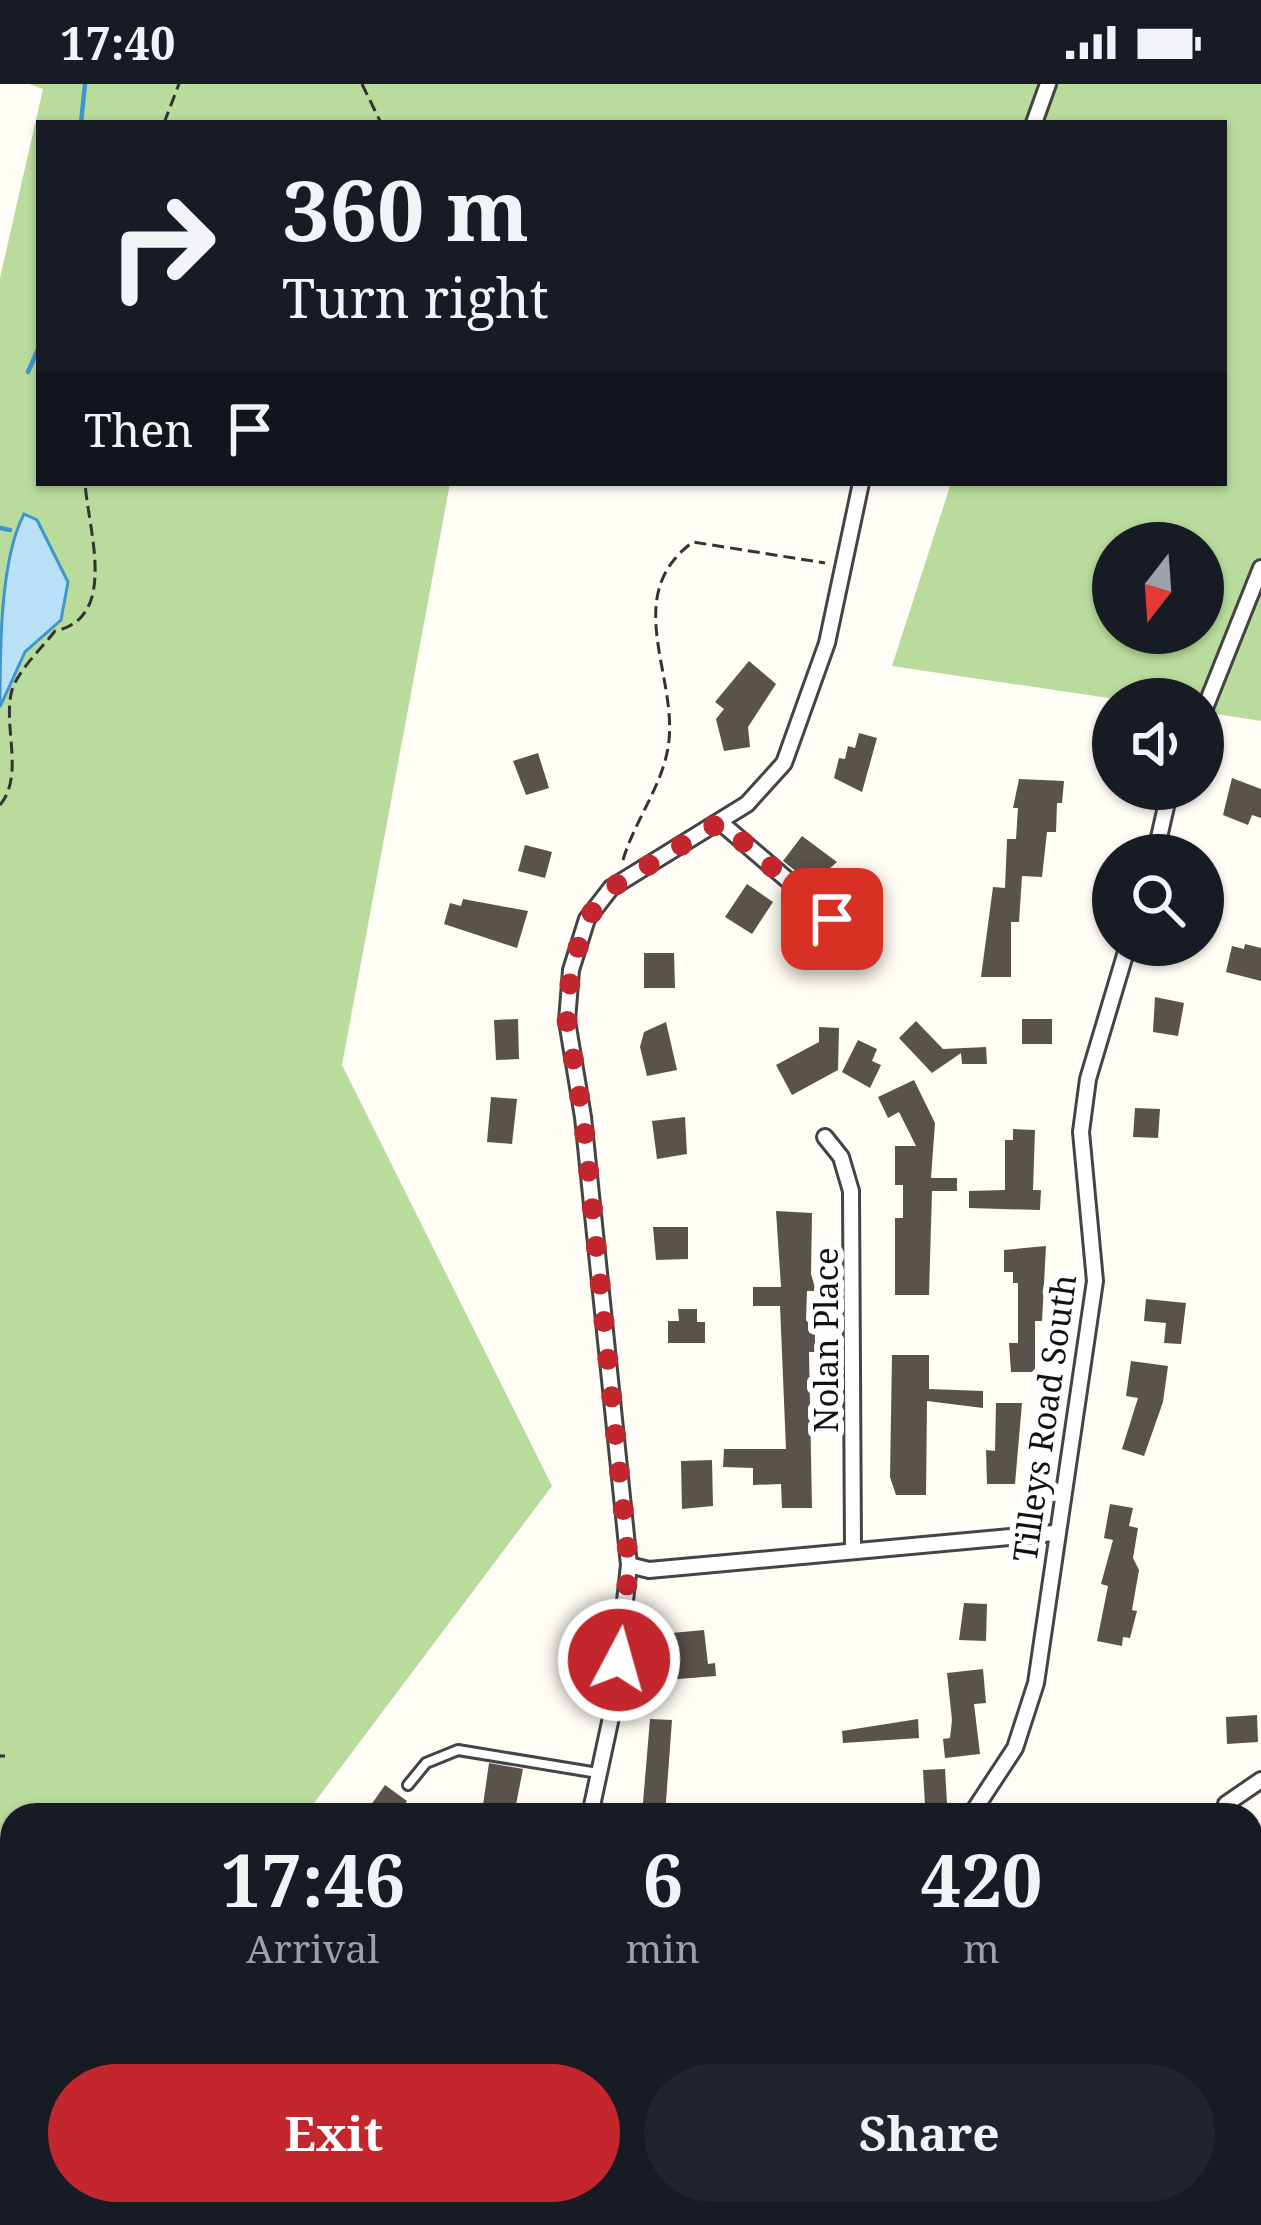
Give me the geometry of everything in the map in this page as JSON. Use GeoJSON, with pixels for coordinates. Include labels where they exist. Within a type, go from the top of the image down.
{"type":"FeatureCollection","features":[{"type":"Feature","properties":{"kind":"street"},"geometry":{"type":"LineString","coordinates":[[1035,120],[1048,84]]}},
{"type":"Feature","properties":{"kind":"street"},"geometry":{"type":"LineString","coordinates":[[593,1803],[613,1708],[629,1565],[583,1117],[567,1021],[571,970],[587,919],[615,886],[720,822],[767,787],[791,748],[819,673],[860,486]]}},
{"type":"Feature","properties":{"kind":"street"},"geometry":{"type":"LineString","coordinates":[[1217,678],[1261,568]]}},
{"type":"Feature","properties":{"kind":"street"},"geometry":{"type":"LineString","coordinates":[[720,822],[832,919]]}},
{"type":"Feature","properties":{"kind":"street","name":"Tilleys Road South"},"geometry":{"type":"LineString","coordinates":[[979,1803],[1015,1748],[1036,1683],[1054,1533],[1095,1281],[1081,1132],[1088,1079],[1122,966]]}},
{"type":"Feature","properties":{"kind":"street","name":"Nolan Place"},"geometry":{"type":"LineString","coordinates":[[825,1137],[846,1169],[852,1202],[853,1550]]}},
{"type":"Feature","properties":{"kind":"street"},"geometry":{"type":"LineString","coordinates":[[629,1565],[649,1570],[1054,1533]]}},
{"type":"Feature","properties":{"kind":"street"},"geometry":{"type":"LineString","coordinates":[[1227,1803],[1261,1780]]}},
{"type":"Feature","properties":{"kind":"lane"},"geometry":{"type":"LineString","coordinates":[[408,1785],[425,1763],[458,1750],[599,1773]]}},
{"type":"Feature","properties":{"kind":"path"},"geometry":{"type":"LineString","coordinates":[[178,94],[179,84]]}},
{"type":"Feature","properties":{"kind":"path"},"geometry":{"type":"LineString","coordinates":[[165,120],[188,84]]}},
{"type":"Feature","properties":{"kind":"path"},"geometry":{"type":"LineString","coordinates":[[362,84],[380,120]]}},
{"type":"Feature","properties":{"kind":"path"},"geometry":{"type":"LineString","coordinates":[[0,806],[13,772],[8,748],[11,689],[55,631],[74,627],[86,613],[94,591],[85,486]]}},
{"type":"Feature","properties":{"kind":"path"},"geometry":{"type":"LineString","coordinates":[[615,886],[668,748],[669,706],[654,643],[655,596],[676,554],[693,542],[844,566]]}},
{"type":"Feature","properties":{"kind":"green space"},"geometry":{"type":"Polygon","coordinates":[[[29,84],[1261,84],[1261,721],[1224,715],[1224,678],[1092,678],[1092,696],[892,666],[950,486],[1227,486],[1227,120],[36,120],[36,486],[449,486],[342,1065],[552,1486],[314,1803],[0,1803],[0,278],[43,89],[29,84]]]}},
{"type":"Feature","properties":{"kind":"water"},"geometry":{"type":"Polygon","coordinates":[[[24,514],[37,520],[68,582],[61,620],[25,652],[0,707],[6,580],[24,514]]]}},
{"type":"Feature","properties":{"kind":"building"},"geometry":{"type":"Polygon","coordinates":[[[749,661],[776,684],[748,727],[750,747],[724,751],[716,719],[724,709],[715,702],[749,661]]]}},
{"type":"Feature","properties":{"kind":"building"},"geometry":{"type":"Polygon","coordinates":[[[859,733],[877,738],[862,792],[834,778],[839,758],[845,759],[848,746],[855,748],[859,733]]]}},
{"type":"Feature","properties":{"kind":"building"},"geometry":{"type":"Polygon","coordinates":[[[538,753],[549,788],[526,795],[513,761],[538,753]]]}},
{"type":"Feature","properties":{"kind":"building"},"geometry":{"type":"Polygon","coordinates":[[[1232,778],[1261,789],[1261,818],[1252,815],[1248,825],[1223,815],[1232,778]]]}},
{"type":"Feature","properties":{"kind":"building"},"geometry":{"type":"Polygon","coordinates":[[[1019,779],[1064,781],[1062,803],[1057,803],[1056,832],[1047,832],[1042,877],[1022,876],[1019,922],[1011,922],[1011,977],[981,977],[993,887],[1005,888],[1007,839],[1016,839],[1018,808],[1013,808],[1019,779]]]}},
{"type":"Feature","properties":{"kind":"building"},"geometry":{"type":"Polygon","coordinates":[[[802,836],[837,862],[812,884],[783,861],[802,836]]]}},
{"type":"Feature","properties":{"kind":"building"},"geometry":{"type":"Polygon","coordinates":[[[525,845],[552,852],[545,878],[518,871],[525,845]]]}},
{"type":"Feature","properties":{"kind":"building"},"geometry":{"type":"Polygon","coordinates":[[[747,884],[773,902],[752,934],[725,917],[747,884]]]}},
{"type":"Feature","properties":{"kind":"building"},"geometry":{"type":"Polygon","coordinates":[[[463,899],[528,911],[517,948],[444,924],[450,903],[461,906],[463,899]]]}},
{"type":"Feature","properties":{"kind":"building"},"geometry":{"type":"Polygon","coordinates":[[[795,931],[825,942],[817,964],[787,954],[795,931]]]}},
{"type":"Feature","properties":{"kind":"building"},"geometry":{"type":"Polygon","coordinates":[[[1245,944],[1261,948],[1261,981],[1226,972],[1232,946],[1244,949],[1245,944]]]}},
{"type":"Feature","properties":{"kind":"building"},"geometry":{"type":"Polygon","coordinates":[[[644,953],[674,953],[675,988],[644,988],[644,953]]]}},
{"type":"Feature","properties":{"kind":"building"},"geometry":{"type":"Polygon","coordinates":[[[1155,997],[1184,1003],[1178,1036],[1153,1032],[1155,997]]]}},
{"type":"Feature","properties":{"kind":"building"},"geometry":{"type":"Polygon","coordinates":[[[518,1019],[519,1059],[496,1060],[494,1020],[518,1019]]]}},
{"type":"Feature","properties":{"kind":"building"},"geometry":{"type":"Polygon","coordinates":[[[1022,1019],[1052,1019],[1052,1044],[1022,1044],[1022,1019]]]}},
{"type":"Feature","properties":{"kind":"building"},"geometry":{"type":"Polygon","coordinates":[[[916,1021],[943,1049],[986,1047],[987,1064],[962,1064],[961,1053],[932,1073],[899,1038],[916,1021]]]}},
{"type":"Feature","properties":{"kind":"building"},"geometry":{"type":"Polygon","coordinates":[[[666,1022],[677,1070],[647,1076],[640,1047],[644,1032],[666,1022]]]}},
{"type":"Feature","properties":{"kind":"building"},"geometry":{"type":"Polygon","coordinates":[[[819,1027],[839,1028],[838,1070],[792,1095],[776,1065],[819,1042],[819,1027]]]}},
{"type":"Feature","properties":{"kind":"building"},"geometry":{"type":"Polygon","coordinates":[[[858,1040],[877,1049],[872,1061],[881,1065],[870,1088],[842,1072],[858,1040]]]}},
{"type":"Feature","properties":{"kind":"building"},"geometry":{"type":"Polygon","coordinates":[[[914,1080],[935,1123],[931,1178],[957,1178],[957,1191],[932,1191],[929,1295],[895,1295],[895,1218],[903,1218],[903,1185],[895,1185],[895,1146],[916,1146],[899,1112],[888,1118],[878,1097],[914,1080]]]}},
{"type":"Feature","properties":{"kind":"building"},"geometry":{"type":"Polygon","coordinates":[[[491,1097],[517,1099],[512,1144],[487,1142],[491,1097]]]}},
{"type":"Feature","properties":{"kind":"building"},"geometry":{"type":"Polygon","coordinates":[[[1135,1108],[1160,1109],[1158,1138],[1133,1137],[1135,1108]]]}},
{"type":"Feature","properties":{"kind":"building"},"geometry":{"type":"Polygon","coordinates":[[[685,1117],[687,1154],[657,1159],[652,1121],[685,1117]]]}},
{"type":"Feature","properties":{"kind":"building"},"geometry":{"type":"Polygon","coordinates":[[[1013,1129],[1035,1130],[1033,1190],[1041,1190],[1040,1210],[969,1208],[969,1191],[1005,1190],[1005,1140],[1013,1140],[1013,1129]]]}},
{"type":"Feature","properties":{"kind":"building"},"geometry":{"type":"Polygon","coordinates":[[[776,1211],[812,1213],[811,1274],[816,1291],[807,1291],[806,1320],[815,1331],[815,1352],[809,1352],[812,1508],[782,1508],[781,1484],[753,1485],[753,1468],[723,1467],[724,1449],[786,1449],[780,1306],[753,1306],[753,1287],[781,1287],[776,1211]]]}},
{"type":"Feature","properties":{"kind":"building"},"geometry":{"type":"Polygon","coordinates":[[[653,1227],[688,1227],[688,1259],[656,1260],[653,1227]]]}},
{"type":"Feature","properties":{"kind":"building"},"geometry":{"type":"Polygon","coordinates":[[[1046,1246],[1042,1321],[1035,1321],[1035,1372],[1011,1372],[1009,1343],[1018,1343],[1018,1283],[1013,1283],[1013,1272],[1004,1272],[1004,1250],[1046,1246]]]}},
{"type":"Feature","properties":{"kind":"building"},"geometry":{"type":"Polygon","coordinates":[[[1146,1299],[1186,1303],[1181,1344],[1164,1343],[1166,1323],[1144,1321],[1146,1299]]]}},
{"type":"Feature","properties":{"kind":"building"},"geometry":{"type":"Polygon","coordinates":[[[678,1309],[697,1309],[697,1322],[705,1322],[705,1343],[668,1343],[668,1321],[679,1321],[678,1309]]]}},
{"type":"Feature","properties":{"kind":"building"},"geometry":{"type":"Polygon","coordinates":[[[892,1355],[929,1355],[929,1389],[983,1391],[983,1408],[927,1401],[926,1495],[896,1495],[890,1477],[892,1355]]]}},
{"type":"Feature","properties":{"kind":"building"},"geometry":{"type":"Polygon","coordinates":[[[1131,1361],[1168,1366],[1163,1402],[1144,1456],[1122,1449],[1138,1398],[1126,1396],[1131,1361]]]}},
{"type":"Feature","properties":{"kind":"building"},"geometry":{"type":"Polygon","coordinates":[[[996,1403],[1022,1403],[1015,1484],[987,1484],[986,1450],[995,1451],[996,1403]]]}},
{"type":"Feature","properties":{"kind":"building"},"geometry":{"type":"Polygon","coordinates":[[[712,1460],[713,1506],[682,1509],[681,1461],[712,1460]]]}},
{"type":"Feature","properties":{"kind":"building"},"geometry":{"type":"Polygon","coordinates":[[[1110,1504],[1133,1508],[1129,1526],[1138,1528],[1133,1558],[1139,1570],[1132,1610],[1137,1611],[1130,1638],[1123,1637],[1122,1646],[1097,1641],[1108,1586],[1101,1584],[1113,1540],[1104,1538],[1110,1504]]]}},
{"type":"Feature","properties":{"kind":"building"},"geometry":{"type":"Polygon","coordinates":[[[964,1603],[987,1604],[986,1641],[959,1640],[964,1603]]]}},
{"type":"Feature","properties":{"kind":"building"},"geometry":{"type":"Polygon","coordinates":[[[704,1630],[708,1664],[715,1663],[716,1676],[666,1680],[661,1634],[704,1630]]]}},
{"type":"Feature","properties":{"kind":"building"},"geometry":{"type":"Polygon","coordinates":[[[983,1669],[986,1703],[974,1704],[980,1754],[945,1758],[943,1739],[950,1738],[952,1720],[947,1673],[983,1669]]]}},
{"type":"Feature","properties":{"kind":"building"},"geometry":{"type":"Polygon","coordinates":[[[1257,1715],[1258,1742],[1227,1744],[1226,1717],[1257,1715]]]}},
{"type":"Feature","properties":{"kind":"building"},"geometry":{"type":"Polygon","coordinates":[[[650,1719],[672,1720],[666,1803],[643,1803],[650,1719]]]}},
{"type":"Feature","properties":{"kind":"building"},"geometry":{"type":"Polygon","coordinates":[[[918,1719],[919,1738],[843,1743],[842,1731],[918,1719]]]}},
{"type":"Feature","properties":{"kind":"building"},"geometry":{"type":"Polygon","coordinates":[[[489,1763],[523,1769],[516,1803],[483,1803],[489,1763]]]}},
{"type":"Feature","properties":{"kind":"building"},"geometry":{"type":"Polygon","coordinates":[[[945,1769],[947,1803],[925,1803],[923,1770],[945,1769]]]}},
{"type":"Feature","properties":{"kind":"building"},"geometry":{"type":"Polygon","coordinates":[[[385,1785],[407,1801],[406,1803],[372,1803],[385,1785]]]}},
{"type":"Feature","properties":{"kind":"waterway"},"geometry":{"type":"LineString","coordinates":[[81,120],[85,84]]}},
{"type":"Feature","properties":{"kind":"waterway"},"geometry":{"type":"LineString","coordinates":[[28,372],[36,354]]}},
{"type":"Feature","properties":{"kind":"waterway"},"geometry":{"type":"LineString","coordinates":[[0,528],[10,530]]}},
{"type":"Feature","properties":{"kind":"route"},"geometry":{"type":"LineString","coordinates":[[619,1660],[629,1565],[583,1117],[567,1021],[571,970],[587,919],[611,888],[720,822],[832,919]]}}]}
